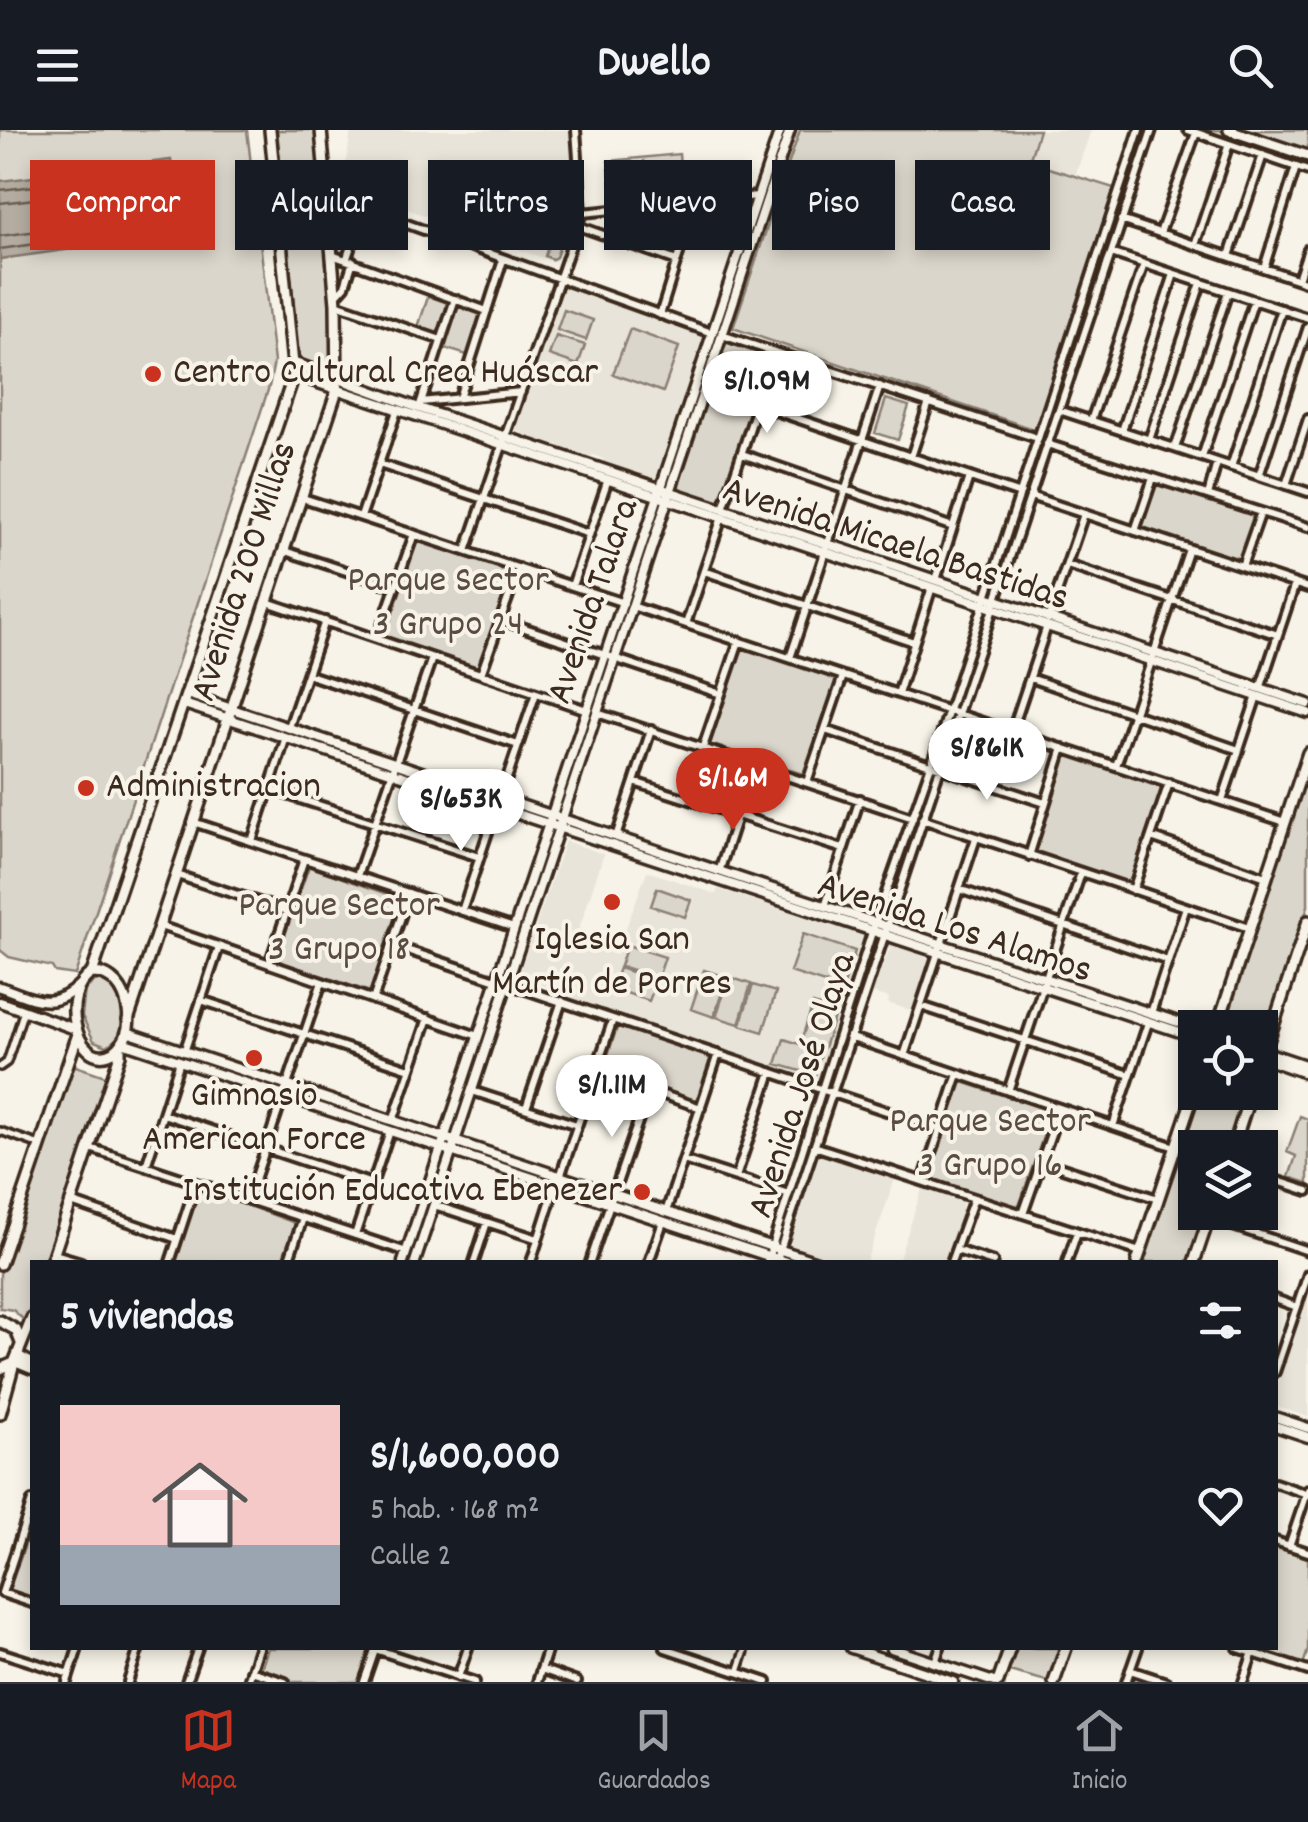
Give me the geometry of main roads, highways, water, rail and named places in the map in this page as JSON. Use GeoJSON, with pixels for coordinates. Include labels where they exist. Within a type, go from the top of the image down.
{"type":"FeatureCollection","features":[{"type":"Feature","properties":{"kind":"main road","name":"Avenida 200 Millas"},"geometry":{"type":"LineString","coordinates":[[92,974],[294,369],[270,130]]}},
{"type":"Feature","properties":{"kind":"main road","name":"Avenida 200 Millas"},"geometry":{"type":"LineString","coordinates":[[128,1020],[337,390],[336,300],[320,130]]}},
{"type":"Feature","properties":{"kind":"main road"},"geometry":{"type":"LineString","coordinates":[[1229,130],[1308,156]]}},
{"type":"Feature","properties":{"kind":"main road"},"geometry":{"type":"LineString","coordinates":[[1222,1010],[1308,753]]}},
{"type":"Feature","properties":{"kind":"main road"},"geometry":{"type":"LineString","coordinates":[[1278,1013],[1304,947],[1308,922]]}},
{"type":"Feature","properties":{"kind":"main road"},"geometry":{"type":"LineString","coordinates":[[0,1263],[76,1031],[74,1002],[80,984],[92,974],[102,973],[117,982],[126,998],[128,1020],[52,1258]]}},
{"type":"Feature","properties":{"kind":"main road"},"geometry":{"type":"LineString","coordinates":[[76,1031],[100,1055],[114,1052],[123,1040]]}},
{"type":"Feature","properties":{"kind":"main road"},"geometry":{"type":"LineString","coordinates":[[1138,1257],[1188,1110]]}},
{"type":"Feature","properties":{"kind":"main road"},"geometry":{"type":"LineString","coordinates":[[1195,1260],[1205,1230]]}},
{"type":"Feature","properties":{"kind":"main road"},"geometry":{"type":"LineString","coordinates":[[0,1321],[16,1330],[17,1357]]}},
{"type":"Feature","properties":{"kind":"main road"},"geometry":{"type":"LineString","coordinates":[[0,1414],[30,1323]]}},
{"type":"Feature","properties":{"kind":"main road"},"geometry":{"type":"LineString","coordinates":[[0,1369],[17,1357]]}},
{"type":"Feature","properties":{"kind":"main road"},"geometry":{"type":"LineString","coordinates":[[996,1682],[1009,1650]]}},
{"type":"Feature","properties":{"kind":"main road"},"geometry":{"type":"LineString","coordinates":[[1054,1682],[1065,1650]]}},
{"type":"Feature","properties":{"kind":"water"},"geometry":{"type":"Polygon","coordinates":[[[30,177],[30,250],[65,250],[0,259],[0,181],[30,177]]]}},
{"type":"Feature","properties":{"kind":"place","name":"Centro Cultural Crea Huáscar"},"geometry":{"type":"Point","coordinates":[153,374]}},
{"type":"Feature","properties":{"kind":"place","name":"Administracion"},"geometry":{"type":"Point","coordinates":[86,788]}},
{"type":"Feature","properties":{"kind":"place","name":"Iglesia San Martín de Porres"},"geometry":{"type":"Point","coordinates":[612,902]}},
{"type":"Feature","properties":{"kind":"place","name":"Gimnasio American Force"},"geometry":{"type":"Point","coordinates":[254,1058]}},
{"type":"Feature","properties":{"kind":"place","name":"Institución Educativa Ebenezer"},"geometry":{"type":"Point","coordinates":[642,1192]}},
{"type":"Feature","properties":{"kind":"park label","name":"Parque Sector 3 Grupo 24"},"geometry":{"type":"Point","coordinates":[448,604]}},
{"type":"Feature","properties":{"kind":"park label","name":"Parque Sector 3 Grupo 18"},"geometry":{"type":"Point","coordinates":[339,929]}},
{"type":"Feature","properties":{"kind":"park label","name":"Parque Sector 3 Grupo 16"},"geometry":{"type":"Point","coordinates":[990,1145]}}]}
